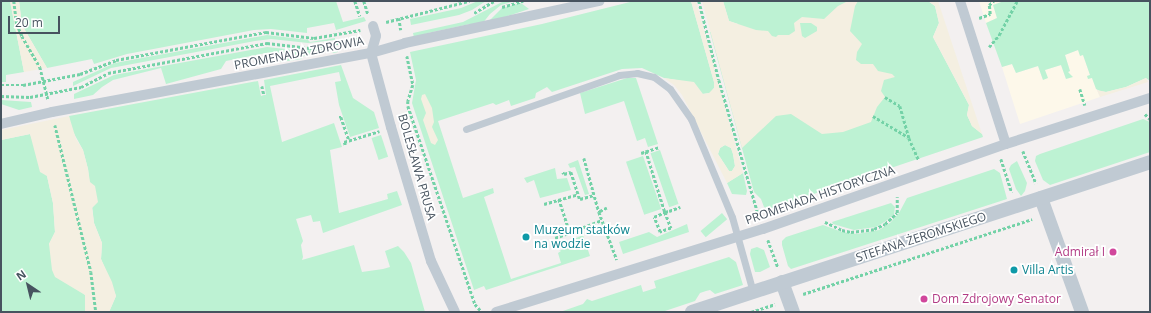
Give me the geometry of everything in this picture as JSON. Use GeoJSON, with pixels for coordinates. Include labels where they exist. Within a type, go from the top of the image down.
{"type":"FeatureCollection","features":[{"type":"Feature","properties":{"kind":"street","name":"PROMENADA ZDROWIA"},"geometry":{"type":"LineString","coordinates":[[1,124],[52,112],[371,53],[405,44],[600,1]]}},
{"type":"Feature","properties":{"kind":"street"},"geometry":{"type":"LineString","coordinates":[[960,1],[978,57],[1002,146]]}},
{"type":"Feature","properties":{"kind":"street"},"geometry":{"type":"LineString","coordinates":[[371,53],[375,31]]}},
{"type":"Feature","properties":{"kind":"street","name":"BOLESŁAWA PRUSA"},"geometry":{"type":"LineString","coordinates":[[371,53],[391,127],[431,261],[455,312]]}},
{"type":"Feature","properties":{"kind":"street","name":"PROMENADA HISTORYCZNA"},"geometry":{"type":"LineString","coordinates":[[496,312],[737,237],[1018,140],[1150,98]]}},
{"type":"Feature","properties":{"kind":"street","name":"STEFANA ŻEROMSKIEGO"},"geometry":{"type":"LineString","coordinates":[[692,312],[1041,192],[1150,162]]}},
{"type":"Feature","properties":{"kind":"street"},"geometry":{"type":"LineString","coordinates":[[1041,192],[1082,312]]}},
{"type":"Feature","properties":{"kind":"street"},"geometry":{"type":"LineString","coordinates":[[782,282],[793,312]]}},
{"type":"Feature","properties":{"kind":"lane"},"geometry":{"type":"LineString","coordinates":[[466,129],[619,75],[637,73],[654,77],[670,89],[691,119],[726,199],[753,292]]}},
{"type":"Feature","properties":{"kind":"path"},"geometry":{"type":"LineString","coordinates":[[14,1],[17,24],[22,36],[40,67],[44,80],[91,272],[96,312]]}},
{"type":"Feature","properties":{"kind":"path"},"geometry":{"type":"LineString","coordinates":[[1,96],[30,98],[46,93],[81,87],[108,73],[267,42],[310,48],[375,31],[399,18],[463,4],[469,1]]}},
{"type":"Feature","properties":{"kind":"path"},"geometry":{"type":"LineString","coordinates":[[468,15],[494,1]]}},
{"type":"Feature","properties":{"kind":"path"},"geometry":{"type":"LineString","coordinates":[[699,1],[719,80],[763,228],[779,268]]}},
{"type":"Feature","properties":{"kind":"path"},"geometry":{"type":"LineString","coordinates":[[967,23],[990,14],[989,5],[994,1]]}},
{"type":"Feature","properties":{"kind":"path"},"geometry":{"type":"LineString","coordinates":[[978,57],[993,44],[1000,35],[1017,1]]}},
{"type":"Feature","properties":{"kind":"path"},"geometry":{"type":"LineString","coordinates":[[351,5],[356,2],[360,16]]}},
{"type":"Feature","properties":{"kind":"path"},"geometry":{"type":"LineString","coordinates":[[354,14],[359,12]]}},
{"type":"Feature","properties":{"kind":"path"},"geometry":{"type":"LineString","coordinates":[[399,18],[413,85],[408,100],[408,106],[475,304],[482,312]]}},
{"type":"Feature","properties":{"kind":"path"},"geometry":{"type":"LineString","coordinates":[[1,85],[23,85],[80,74],[116,60],[266,32],[314,38],[375,31],[409,29]]}},
{"type":"Feature","properties":{"kind":"path"},"geometry":{"type":"LineString","coordinates":[[885,97],[900,106],[909,138],[925,173]]}},
{"type":"Feature","properties":{"kind":"path"},"geometry":{"type":"LineString","coordinates":[[873,116],[909,138]]}},
{"type":"Feature","properties":{"kind":"path"},"geometry":{"type":"LineString","coordinates":[[340,117],[349,140]]}},
{"type":"Feature","properties":{"kind":"path"},"geometry":{"type":"LineString","coordinates":[[346,145],[344,142],[391,127]]}},
{"type":"Feature","properties":{"kind":"path"},"geometry":{"type":"LineString","coordinates":[[1018,140],[1041,192]]}},
{"type":"Feature","properties":{"kind":"path"},"geometry":{"type":"LineString","coordinates":[[1002,146],[1014,198]]}},
{"type":"Feature","properties":{"kind":"path"},"geometry":{"type":"LineString","coordinates":[[641,153],[659,147]]}},
{"type":"Feature","properties":{"kind":"path"},"geometry":{"type":"LineString","coordinates":[[646,151],[665,212],[671,228],[660,232],[654,217],[665,212],[680,208]]}},
{"type":"Feature","properties":{"kind":"path"},"geometry":{"type":"LineString","coordinates":[[584,158],[599,212],[621,272]]}},
{"type":"Feature","properties":{"kind":"path"},"geometry":{"type":"LineString","coordinates":[[563,172],[564,174],[571,172],[580,199],[594,195]]}},
{"type":"Feature","properties":{"kind":"path"},"geometry":{"type":"LineString","coordinates":[[812,212],[827,224],[842,230],[861,232],[874,230],[884,224],[897,212],[898,201],[894,184]]}},
{"type":"Feature","properties":{"kind":"path"},"geometry":{"type":"LineString","coordinates":[[544,204],[578,194]]}},
{"type":"Feature","properties":{"kind":"path"},"geometry":{"type":"LineString","coordinates":[[559,200],[570,232]]}},
{"type":"Feature","properties":{"kind":"path"},"geometry":{"type":"LineString","coordinates":[[599,212],[607,208]]}},
{"type":"Feature","properties":{"kind":"path"},"geometry":{"type":"LineString","coordinates":[[799,296],[1034,219]]}},
{"type":"Feature","properties":{"kind":"path"},"geometry":{"type":"LineString","coordinates":[[555,238],[602,220]]}},
{"type":"Feature","properties":{"kind":"path"},"geometry":{"type":"LineString","coordinates":[[751,312],[781,302]]}},
{"type":"Feature","properties":{"kind":"shaded area"},"geometry":{"type":"Polygon","coordinates":[[[979,1],[1004,1],[993,5],[997,18],[986,23],[979,1]]]}},
{"type":"Feature","properties":{"kind":"shaded area"},"geometry":{"type":"Polygon","coordinates":[[[1078,50],[1083,55],[1090,75],[1087,76],[1092,78],[1100,97],[1020,124],[1002,67],[1012,64],[1016,73],[1038,66],[1043,80],[1045,70],[1061,65],[1066,79],[1069,75],[1068,72],[1070,71],[1065,55],[1078,50]]]}},
{"type":"Feature","properties":{"kind":"green space"},"geometry":{"type":"Polygon","coordinates":[[[1,1],[10,1],[24,72],[6,75],[6,82],[1,82],[1,1]]]}},
{"type":"Feature","properties":{"kind":"green space"},"geometry":{"type":"Polygon","coordinates":[[[19,1],[336,1],[343,22],[364,17],[366,21],[336,30],[334,23],[307,28],[307,33],[271,29],[254,30],[127,54],[94,64],[92,59],[47,68],[22,25],[19,1]]]}},
{"type":"Feature","properties":{"kind":"green space"},"geometry":{"type":"Polygon","coordinates":[[[478,1],[486,1],[472,10],[459,15],[411,25],[410,19],[461,8],[478,1]]]}},
{"type":"Feature","properties":{"kind":"green space"},"geometry":{"type":"Polygon","coordinates":[[[504,1],[515,1],[501,5],[490,14],[482,24],[470,24],[428,33],[414,38],[413,33],[463,22],[504,1]]]}},
{"type":"Feature","properties":{"kind":"green space"},"geometry":{"type":"Polygon","coordinates":[[[634,1],[691,1],[714,82],[714,88],[710,93],[702,94],[676,80],[664,78],[642,68],[622,69],[552,92],[547,87],[536,93],[535,98],[511,106],[509,100],[496,105],[493,103],[438,121],[463,198],[493,188],[494,193],[484,197],[511,279],[561,263],[558,253],[561,251],[559,251],[575,244],[574,239],[583,235],[590,256],[486,290],[484,286],[474,290],[412,103],[416,80],[410,52],[542,24],[634,1]]]}},
{"type":"Feature","properties":{"kind":"green space"},"geometry":{"type":"Polygon","coordinates":[[[723,1],[928,1],[935,6],[939,23],[933,37],[969,105],[967,115],[972,126],[982,134],[983,137],[769,209],[764,207],[761,199],[754,192],[710,32],[738,24],[729,21],[723,1]]]}},
{"type":"Feature","properties":{"kind":"green space"},"geometry":{"type":"Polygon","coordinates":[[[1004,1],[1150,1],[1150,81],[1146,78],[1126,87],[1106,92],[1100,91],[1096,89],[1092,78],[1088,79],[1087,76],[1090,75],[1083,55],[1080,56],[1078,50],[1065,55],[1070,71],[1068,72],[1073,77],[1066,79],[1061,65],[1045,70],[1048,78],[1043,80],[1038,66],[1016,73],[1012,64],[1002,67],[986,23],[997,18],[993,5],[1004,1]]]}},
{"type":"Feature","properties":{"kind":"green space"},"geometry":{"type":"Polygon","coordinates":[[[521,3],[529,9],[487,23],[502,8],[521,3]]]}},
{"type":"Feature","properties":{"kind":"green space"},"geometry":{"type":"Polygon","coordinates":[[[267,35],[308,40],[310,42],[335,38],[335,40],[308,43],[271,39],[255,41],[111,68],[73,86],[73,82],[115,63],[267,35]]]}},
{"type":"Feature","properties":{"kind":"green space"},"geometry":{"type":"Polygon","coordinates":[[[267,47],[304,51],[337,47],[338,52],[333,53],[331,51],[304,56],[301,59],[281,62],[277,55],[266,53],[226,61],[221,69],[166,84],[161,68],[113,80],[93,95],[74,99],[74,94],[114,75],[267,47]]]}},
{"type":"Feature","properties":{"kind":"green space"},"geometry":{"type":"Polygon","coordinates":[[[341,65],[353,98],[374,112],[379,128],[350,137],[339,105],[335,82],[341,81],[339,72],[270,86],[282,142],[334,123],[342,147],[330,150],[339,213],[388,199],[387,194],[397,191],[402,205],[323,233],[320,221],[313,222],[311,215],[296,219],[303,241],[301,245],[302,260],[354,245],[362,272],[383,269],[390,267],[385,251],[398,246],[411,263],[425,312],[109,312],[116,296],[101,259],[102,243],[94,223],[88,169],[83,150],[71,128],[69,116],[258,81],[261,96],[266,95],[264,80],[341,65]]]}},
{"type":"Feature","properties":{"kind":"green space"},"geometry":{"type":"Polygon","coordinates":[[[627,78],[636,78],[658,144],[648,147],[645,138],[637,141],[624,101],[585,114],[580,93],[627,78]]]}},
{"type":"Feature","properties":{"kind":"green space"},"geometry":{"type":"Polygon","coordinates":[[[1,100],[31,102],[32,107],[19,110],[1,104],[1,100]]]}},
{"type":"Feature","properties":{"kind":"green space"},"geometry":{"type":"Polygon","coordinates":[[[1143,119],[1150,122],[1150,152],[1050,185],[1043,180],[1035,161],[1036,156],[1143,119]]]}},
{"type":"Feature","properties":{"kind":"green space"},"geometry":{"type":"Polygon","coordinates":[[[30,134],[47,176],[53,203],[55,232],[49,244],[85,295],[85,312],[1,312],[1,140],[30,134]]]}},
{"type":"Feature","properties":{"kind":"green space"},"geometry":{"type":"Polygon","coordinates":[[[381,135],[388,157],[379,160],[371,138],[381,135]]]}},
{"type":"Feature","properties":{"kind":"green space"},"geometry":{"type":"Polygon","coordinates":[[[725,145],[731,148],[733,154],[735,166],[732,171],[729,171],[718,154],[720,148],[725,145]]]}},
{"type":"Feature","properties":{"kind":"green space"},"geometry":{"type":"Polygon","coordinates":[[[660,150],[679,204],[669,207],[651,153],[660,150]]]}},
{"type":"Feature","properties":{"kind":"green space"},"geometry":{"type":"Polygon","coordinates":[[[643,156],[661,209],[644,215],[626,162],[643,156]]]}},
{"type":"Feature","properties":{"kind":"green space"},"geometry":{"type":"Polygon","coordinates":[[[578,160],[589,194],[585,195],[575,167],[570,168],[568,164],[578,160]]]}},
{"type":"Feature","properties":{"kind":"green space"},"geometry":{"type":"Polygon","coordinates":[[[1017,161],[1027,183],[1025,191],[1021,196],[1016,189],[1009,169],[1011,165],[1017,161]]]}},
{"type":"Feature","properties":{"kind":"green space"},"geometry":{"type":"Polygon","coordinates":[[[555,168],[557,179],[567,178],[571,190],[540,198],[534,180],[527,183],[524,178],[555,168]]]}},
{"type":"Feature","properties":{"kind":"green space"},"geometry":{"type":"Polygon","coordinates":[[[994,169],[1000,173],[1007,199],[791,269],[788,266],[782,245],[782,241],[786,237],[823,225],[842,232],[857,234],[879,230],[890,223],[899,213],[907,198],[994,169]]]}},
{"type":"Feature","properties":{"kind":"green space"},"geometry":{"type":"Polygon","coordinates":[[[743,173],[747,191],[746,195],[732,194],[727,183],[743,173]]]}},
{"type":"Feature","properties":{"kind":"green space"},"geometry":{"type":"Polygon","coordinates":[[[891,203],[895,207],[894,214],[876,227],[854,230],[833,224],[832,222],[891,203]]]}},
{"type":"Feature","properties":{"kind":"green space"},"geometry":{"type":"Polygon","coordinates":[[[722,213],[727,219],[706,237],[701,231],[722,213]]]}},
{"type":"Feature","properties":{"kind":"green space"},"geometry":{"type":"Polygon","coordinates":[[[687,224],[689,232],[623,254],[619,242],[649,232],[657,237],[687,224]]]}},
{"type":"Feature","properties":{"kind":"green space"},"geometry":{"type":"Polygon","coordinates":[[[757,247],[764,250],[770,267],[760,272],[755,272],[750,254],[751,249],[757,247]]]}},
{"type":"Feature","properties":{"kind":"green space"},"geometry":{"type":"Polygon","coordinates":[[[729,257],[736,262],[743,285],[715,294],[710,290],[700,293],[695,301],[662,312],[560,312],[583,304],[587,299],[592,301],[641,285],[643,292],[656,288],[654,281],[729,257]]]}},
{"type":"Feature","properties":{"kind":"sand"},"geometry":{"type":"Polygon","coordinates":[[[10,1],[19,1],[22,25],[47,68],[24,72],[10,1]]]}},
{"type":"Feature","properties":{"kind":"sand"},"geometry":{"type":"Polygon","coordinates":[[[691,1],[696,1],[743,173],[727,183],[682,95],[674,85],[664,78],[694,82],[703,94],[709,93],[714,88],[714,82],[691,1]],[[725,145],[720,148],[718,154],[729,171],[732,171],[735,166],[731,148],[725,145]]]}},
{"type":"Feature","properties":{"kind":"sand"},"geometry":{"type":"Polygon","coordinates":[[[702,1],[723,1],[729,21],[756,30],[768,31],[772,36],[776,37],[778,35],[789,35],[795,31],[794,23],[802,17],[824,19],[838,6],[848,1],[858,1],[855,6],[850,31],[862,44],[857,52],[856,60],[861,64],[873,64],[878,71],[892,74],[895,77],[884,80],[881,91],[885,97],[877,107],[871,122],[843,132],[822,134],[791,114],[776,116],[742,148],[702,1]],[[800,23],[802,36],[805,38],[817,31],[817,27],[811,23],[800,23]]]}},
{"type":"Feature","properties":{"kind":"sand"},"geometry":{"type":"Polygon","coordinates":[[[928,1],[938,1],[982,134],[972,126],[967,115],[969,105],[933,37],[939,23],[935,6],[928,1]]]}},
{"type":"Feature","properties":{"kind":"sand"},"geometry":{"type":"Polygon","coordinates":[[[1146,78],[1148,82],[1100,97],[1097,90],[1106,92],[1126,87],[1146,78]]]}},
{"type":"Feature","properties":{"kind":"sand"},"geometry":{"type":"Polygon","coordinates":[[[425,94],[432,108],[434,122],[432,127],[438,140],[435,145],[431,143],[423,120],[426,113],[421,99],[422,95],[425,94]]]}},
{"type":"Feature","properties":{"kind":"sand"},"geometry":{"type":"Polygon","coordinates":[[[69,116],[76,139],[83,150],[90,182],[95,186],[98,202],[92,208],[94,223],[102,243],[101,259],[112,282],[116,296],[109,312],[85,312],[85,295],[55,277],[52,270],[49,244],[55,232],[53,203],[47,176],[40,172],[30,134],[1,140],[1,130],[69,116]]]}},
{"type":"Feature","properties":{"kind":"place","name":"Muzeum statków na wodzie"},"geometry":{"type":"Point","coordinates":[526,237]}},
{"type":"Feature","properties":{"kind":"place","name":"Admirał I"},"geometry":{"type":"Point","coordinates":[1113,252]}},
{"type":"Feature","properties":{"kind":"place","name":"Villa Artis"},"geometry":{"type":"Point","coordinates":[1014,270]}},
{"type":"Feature","properties":{"kind":"place","name":"Dom Zdrojowy Senator"},"geometry":{"type":"Point","coordinates":[924,299]}}]}
